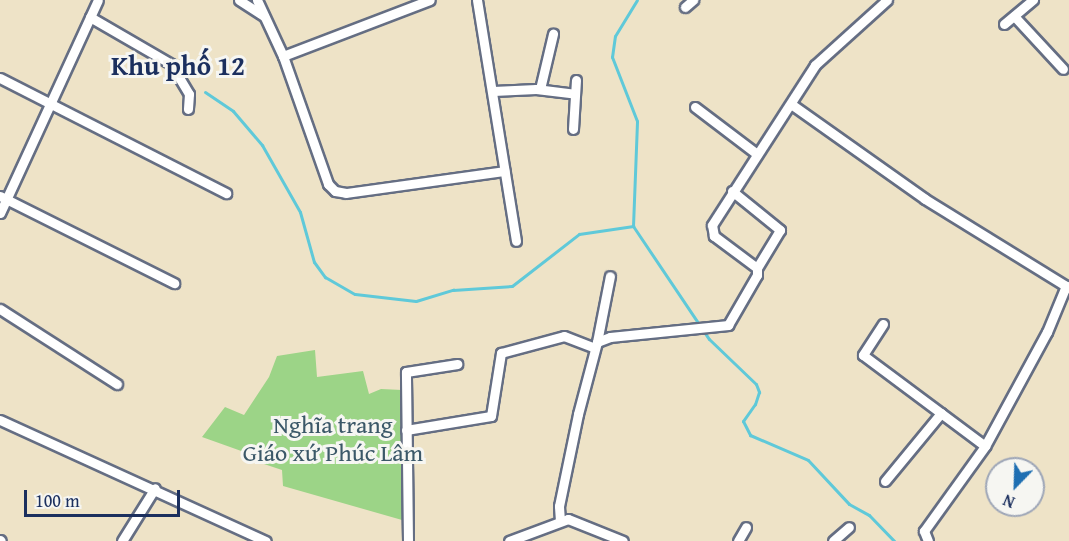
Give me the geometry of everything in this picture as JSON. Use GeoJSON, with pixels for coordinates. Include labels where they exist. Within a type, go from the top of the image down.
{"type":"FeatureCollection","features":[{"type":"Feature","properties":{"kind":"street"},"geometry":{"type":"LineString","coordinates":[[0,213],[3,198],[98,0]]}},
{"type":"Feature","properties":{"kind":"street"},"geometry":{"type":"LineString","coordinates":[[239,0],[264,16]]}},
{"type":"Feature","properties":{"kind":"street"},"geometry":{"type":"LineString","coordinates":[[257,0],[283,56],[328,184],[335,191],[346,193],[504,171]]}},
{"type":"Feature","properties":{"kind":"street"},"geometry":{"type":"LineString","coordinates":[[283,56],[430,0]]}},
{"type":"Feature","properties":{"kind":"street"},"geometry":{"type":"LineString","coordinates":[[477,0],[516,241]]}},
{"type":"Feature","properties":{"kind":"street"},"geometry":{"type":"LineString","coordinates":[[757,268],[711,231],[732,191],[827,51],[885,0]]}},
{"type":"Feature","properties":{"kind":"street"},"geometry":{"type":"LineString","coordinates":[[1004,24],[1034,0]]}},
{"type":"Feature","properties":{"kind":"street"},"geometry":{"type":"LineString","coordinates":[[1014,16],[1063,69]]}},
{"type":"Feature","properties":{"kind":"street"},"geometry":{"type":"LineString","coordinates":[[90,17],[171,64],[189,94],[188,109]]}},
{"type":"Feature","properties":{"kind":"street"},"geometry":{"type":"LineString","coordinates":[[540,89],[553,34]]}},
{"type":"Feature","properties":{"kind":"street"},"geometry":{"type":"LineString","coordinates":[[0,78],[226,194]]}},
{"type":"Feature","properties":{"kind":"street"},"geometry":{"type":"LineString","coordinates":[[573,129],[576,80]]}},
{"type":"Feature","properties":{"kind":"street"},"geometry":{"type":"LineString","coordinates":[[493,91],[540,89],[574,94]]}},
{"type":"Feature","properties":{"kind":"street"},"geometry":{"type":"LineString","coordinates":[[791,104],[925,199],[1068,287],[1047,332],[985,446],[924,531],[928,541]]}},
{"type":"Feature","properties":{"kind":"street"},"geometry":{"type":"LineString","coordinates":[[695,107],[757,154]]}},
{"type":"Feature","properties":{"kind":"street"},"geometry":{"type":"LineString","coordinates":[[406,430],[491,416],[501,353],[564,336],[596,345],[610,337],[718,329],[728,325],[757,275],[757,268],[780,230],[732,191]]}},
{"type":"Feature","properties":{"kind":"street"},"geometry":{"type":"LineString","coordinates":[[3,198],[174,283]]}},
{"type":"Feature","properties":{"kind":"street"},"geometry":{"type":"LineString","coordinates":[[560,521],[563,485],[610,276]]}},
{"type":"Feature","properties":{"kind":"street"},"geometry":{"type":"LineString","coordinates":[[0,309],[117,384]]}},
{"type":"Feature","properties":{"kind":"street"},"geometry":{"type":"LineString","coordinates":[[883,324],[863,355],[985,446]]}},
{"type":"Feature","properties":{"kind":"street"},"geometry":{"type":"LineString","coordinates":[[408,541],[406,372],[457,364]]}},
{"type":"Feature","properties":{"kind":"street"},"geometry":{"type":"LineString","coordinates":[[885,481],[941,413]]}},
{"type":"Feature","properties":{"kind":"street"},"geometry":{"type":"LineString","coordinates":[[0,420],[155,488],[266,541]]}},
{"type":"Feature","properties":{"kind":"street"},"geometry":{"type":"LineString","coordinates":[[124,540],[155,488]]}},
{"type":"Feature","properties":{"kind":"street"},"geometry":{"type":"LineString","coordinates":[[509,541],[560,521],[576,520],[623,541]]}},
{"type":"Feature","properties":{"kind":"street"},"geometry":{"type":"LineString","coordinates":[[738,541],[746,527]]}},
{"type":"Feature","properties":{"kind":"street"},"geometry":{"type":"LineString","coordinates":[[833,541],[849,527]]}},
{"type":"Feature","properties":{"kind":"green space","name":"Nghĩa trang Giáo xứ Phúc Lâm"},"geometry":{"type":"Polygon","coordinates":[[[315,350],[317,377],[363,371],[369,394],[381,389],[402,390],[402,520],[283,486],[282,470],[261,463],[264,459],[202,437],[225,407],[244,415],[269,377],[277,356],[315,350]]]}},
{"type":"Feature","properties":{"kind":"waterway"},"geometry":{"type":"LineString","coordinates":[[633,226],[637,121],[612,57],[615,36],[637,0]]}},
{"type":"Feature","properties":{"kind":"waterway"},"geometry":{"type":"LineString","coordinates":[[205,92],[233,111],[262,145],[300,212],[314,262],[325,277],[355,294],[416,301],[453,290],[512,286],[579,234],[633,226],[709,339],[756,384],[759,392],[755,404],[743,421],[750,435],[808,460],[849,504],[869,515],[894,541]]}},
{"type":"Feature","properties":{"kind":"district","name":"Khu phố 12"},"geometry":{"type":"Point","coordinates":[178,66]}}]}
